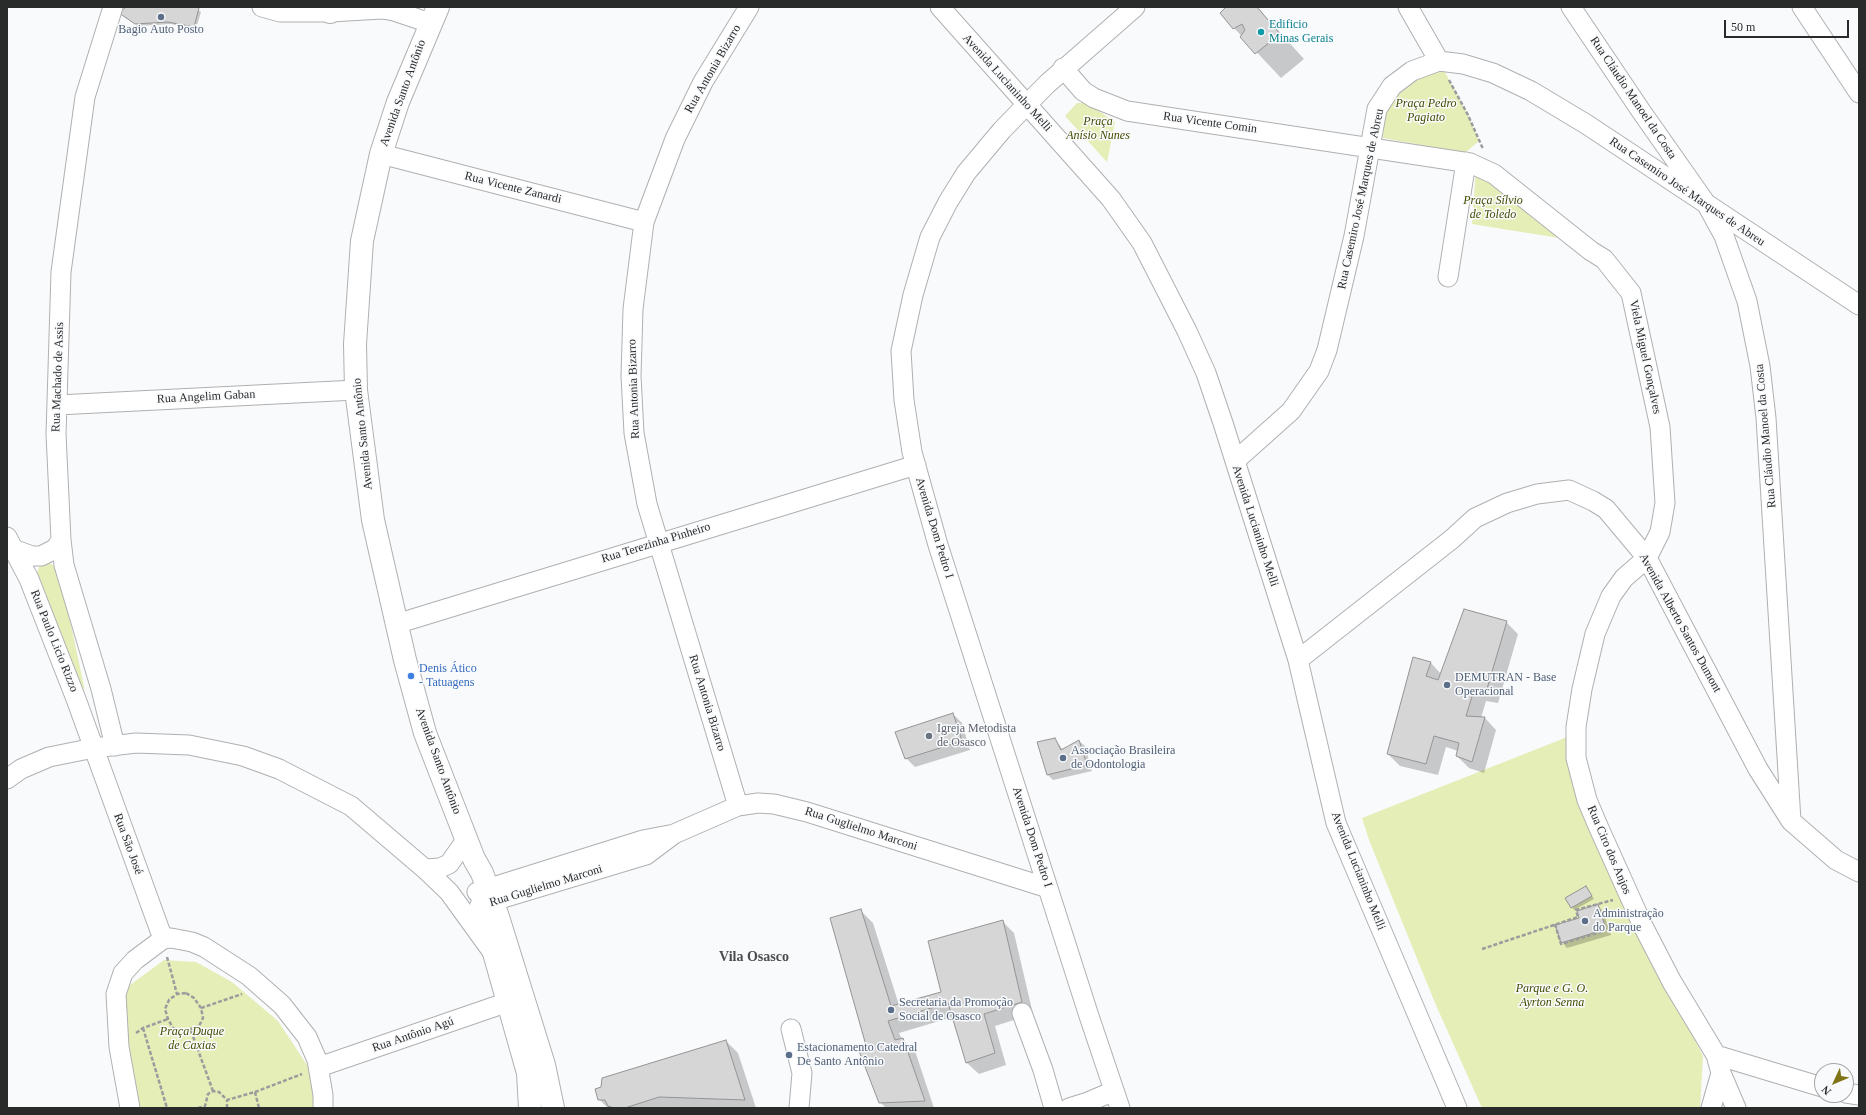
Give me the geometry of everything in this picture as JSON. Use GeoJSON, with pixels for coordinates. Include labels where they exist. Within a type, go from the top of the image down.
{"type":"FeatureCollection","features":[{"type":"Feature","properties":{"kind":"main road","name":"Avenida Santo Antônio"},"geometry":{"type":"LineString","coordinates":[[434,15],[398,102],[381,154],[362,241],[355,344],[356,390],[373,520],[396,624],[426,733],[470,850],[473,875],[484,897],[544,1064],[553,1108]]}},
{"type":"Feature","properties":{"kind":"main road","name":"Avenida Santo Antônio"},"geometry":{"type":"LineString","coordinates":[[484,897],[492,952],[528,1073],[530,1108]]}},
{"type":"Feature","properties":{"kind":"street","name":"Rua Machado de Assis"},"geometry":{"type":"LineString","coordinates":[[113,7],[84,97],[61,272],[56,434],[60,540],[64,565],[101,689],[115,746]]}},
{"type":"Feature","properties":{"kind":"street"},"geometry":{"type":"LineString","coordinates":[[262,7],[280,12],[336,9],[382,9],[434,15]]}},
{"type":"Feature","properties":{"kind":"street","name":"Rua Antonia Bizarro"},"geometry":{"type":"LineString","coordinates":[[738,806],[647,504],[634,433],[632,383],[633,309],[644,222],[675,139],[703,82],[750,7]]}},
{"type":"Feature","properties":{"kind":"street","name":"Avenida Lucianinho Melli"},"geometry":{"type":"LineString","coordinates":[[940,7],[1026,105],[1111,198],[1142,243],[1168,293],[1206,373],[1298,660],[1336,823],[1458,1108]]}},
{"type":"Feature","properties":{"kind":"street","name":"Avenida Dom Pedro I"},"geometry":{"type":"LineString","coordinates":[[1117,1099],[941,552],[912,452],[904,400],[901,351],[913,295],[930,237],[948,202],[966,174],[1002,130],[1063,68],[1135,7]]}},
{"type":"Feature","properties":{"kind":"street"},"geometry":{"type":"LineString","coordinates":[[1408,7],[1439,61]]}},
{"type":"Feature","properties":{"kind":"street","name":"Rua Cláudio Manoel da Costa"},"geometry":{"type":"LineString","coordinates":[[1571,7],[1707,205],[1724,236],[1747,300],[1760,366],[1766,418],[1791,821]]}},
{"type":"Feature","properties":{"kind":"street"},"geometry":{"type":"LineString","coordinates":[[1802,7],[1859,93]]}},
{"type":"Feature","properties":{"kind":"street","name":"Rua Casemiro José Marques de Abreu"},"geometry":{"type":"LineString","coordinates":[[1234,461],[1291,411],[1319,371],[1332,332],[1354,236],[1377,109],[1392,86],[1412,71],[1439,61],[1463,64],[1493,73],[1531,91],[1586,124],[1859,305]]}},
{"type":"Feature","properties":{"kind":"street","name":"Rua Vicente Comin"},"geometry":{"type":"LineString","coordinates":[[1063,68],[1083,91],[1094,98],[1127,111],[1370,147]]}},
{"type":"Feature","properties":{"kind":"street","name":"Viela Miguel Gonçalves"},"geometry":{"type":"LineString","coordinates":[[1370,147],[1466,162],[1494,174],[1591,251],[1604,259],[1631,293],[1660,427],[1663,468],[1665,503],[1660,532],[1647,558]]}},
{"type":"Feature","properties":{"kind":"street","name":"Rua Vicente Zanardi"},"geometry":{"type":"LineString","coordinates":[[381,154],[644,222]]}},
{"type":"Feature","properties":{"kind":"street"},"geometry":{"type":"LineString","coordinates":[[1448,277],[1466,162]]}},
{"type":"Feature","properties":{"kind":"street","name":"Rua Angelim Gaban"},"geometry":{"type":"LineString","coordinates":[[56,405],[356,390]]}},
{"type":"Feature","properties":{"kind":"street","name":"Rua Terezinha Pinheiro"},"geometry":{"type":"LineString","coordinates":[[396,624],[658,542],[916,465]]}},
{"type":"Feature","properties":{"kind":"street","name":"Avenida Alberto Santos Dumont"},"geometry":{"type":"LineString","coordinates":[[1298,660],[1452,539],[1475,518],[1507,503],[1537,494],[1569,490],[1593,500],[1606,510],[1647,558],[1758,769],[1791,821],[1836,860],[1859,872]]}},
{"type":"Feature","properties":{"kind":"street"},"geometry":{"type":"LineString","coordinates":[[10,543],[32,556],[40,556],[56,549],[60,540]]}},
{"type":"Feature","properties":{"kind":"street","name":"Rua Paulo Licio Rizzo"},"geometry":{"type":"LineString","coordinates":[[10,543],[29,578],[94,748]]}},
{"type":"Feature","properties":{"kind":"street","name":"Rua Ciro dos Anjos"},"geometry":{"type":"LineString","coordinates":[[1647,558],[1624,578],[1612,596],[1595,634],[1582,689],[1576,727],[1576,758],[1587,800],[1629,896],[1672,982],[1716,1055],[1721,1073],[1736,1108]]}},
{"type":"Feature","properties":{"kind":"street"},"geometry":{"type":"LineString","coordinates":[[29,578],[30,570],[42,559],[53,559],[64,565]]}},
{"type":"Feature","properties":{"kind":"street"},"geometry":{"type":"LineString","coordinates":[[76,699],[84,702],[89,701],[101,689]]}},
{"type":"Feature","properties":{"kind":"street"},"geometry":{"type":"LineString","coordinates":[[7,779],[21,770],[49,757],[94,748],[136,743],[189,745],[243,756],[279,769],[351,806],[425,869],[449,892],[492,952]]}},
{"type":"Feature","properties":{"kind":"street","name":"Rua São José"},"geometry":{"type":"LineString","coordinates":[[94,748],[163,939]]}},
{"type":"Feature","properties":{"kind":"street","name":"Rua Guglielmo Marconi"},"geometry":{"type":"LineString","coordinates":[[484,897],[646,855],[674,834],[738,806],[758,803],[774,804],[807,812],[1048,888]]}},
{"type":"Feature","properties":{"kind":"street"},"geometry":{"type":"LineString","coordinates":[[425,869],[440,868],[449,864],[470,850]]}},
{"type":"Feature","properties":{"kind":"street"},"geometry":{"type":"LineString","coordinates":[[130,1108],[119,1047],[116,994],[123,973],[134,960],[163,939],[171,938],[192,942],[204,947],[249,976],[282,1005],[307,1037],[319,1068],[323,1108]]}},
{"type":"Feature","properties":{"kind":"street","name":"Rua Antônio Agú"},"geometry":{"type":"LineString","coordinates":[[319,1068],[508,1002]]}},
{"type":"Feature","properties":{"kind":"street"},"geometry":{"type":"LineString","coordinates":[[1022,1013],[1043,1070],[1054,1108]]}},
{"type":"Feature","properties":{"kind":"street"},"geometry":{"type":"LineString","coordinates":[[791,1030],[802,1073],[799,1108]]}},
{"type":"Feature","properties":{"kind":"street"},"geometry":{"type":"LineString","coordinates":[[1716,1055],[1814,1085]]}},
{"type":"Feature","properties":{"kind":"street"},"geometry":{"type":"LineString","coordinates":[[1711,1108],[1721,1073]]}},
{"type":"Feature","properties":{"kind":"street"},"geometry":{"type":"LineString","coordinates":[[1069,1108],[1088,1102],[1117,1099]]}},
{"type":"Feature","properties":{"kind":"path"},"geometry":{"type":"LineString","coordinates":[[1439,61],[1468,115],[1494,174]]}},
{"type":"Feature","properties":{"kind":"path"},"geometry":{"type":"LineString","coordinates":[[1482,949],[1578,917],[1576,910],[1629,896]]}},
{"type":"Feature","properties":{"kind":"path"},"geometry":{"type":"LineString","coordinates":[[1555,924],[1561,944],[1604,931]]}},
{"type":"Feature","properties":{"kind":"path"},"geometry":{"type":"LineString","coordinates":[[163,939],[177,994]]}},
{"type":"Feature","properties":{"kind":"path"},"geometry":{"type":"LineString","coordinates":[[200,1008],[262,987]]}},
{"type":"Feature","properties":{"kind":"path"},"geometry":{"type":"LineString","coordinates":[[186,993],[194,998],[200,1008],[203,1018],[199,1026],[191,1031],[182,1032],[173,1028],[165,1009],[169,1000],[177,994],[186,993]]}},
{"type":"Feature","properties":{"kind":"path"},"geometry":{"type":"LineString","coordinates":[[119,1047],[143,1028],[168,1019]]}},
{"type":"Feature","properties":{"kind":"path"},"geometry":{"type":"LineString","coordinates":[[143,1028],[167,1108]]}},
{"type":"Feature","properties":{"kind":"path"},"geometry":{"type":"LineString","coordinates":[[191,1031],[213,1091]]}},
{"type":"Feature","properties":{"kind":"path"},"geometry":{"type":"LineString","coordinates":[[227,1100],[255,1092],[319,1068]]}},
{"type":"Feature","properties":{"kind":"path"},"geometry":{"type":"LineString","coordinates":[[198,1108],[206,1107],[208,1094],[213,1091],[219,1092],[227,1100],[227,1108]]}},
{"type":"Feature","properties":{"kind":"path"},"geometry":{"type":"LineString","coordinates":[[255,1092],[259,1108]]}},
{"type":"Feature","properties":{"kind":"green space","name":"Praça Pedro Pagiato"},"geometry":{"type":"Polygon","coordinates":[[[1440,63],[1468,115],[1479,141],[1465,153],[1383,138],[1384,113],[1395,92],[1440,63]]]}},
{"type":"Feature","properties":{"kind":"green space","name":"Praça Anísio Nunes"},"geometry":{"type":"Polygon","coordinates":[[[1077,103],[1087,103],[1115,122],[1107,162],[1065,116],[1077,103]]]}},
{"type":"Feature","properties":{"kind":"green space","name":"Praça Sílvio de Toledo"},"geometry":{"type":"Polygon","coordinates":[[[1476,168],[1495,187],[1507,195],[1530,216],[1559,238],[1472,224],[1476,168]]]}},
{"type":"Feature","properties":{"kind":"green space"},"geometry":{"type":"Polygon","coordinates":[[[48,562],[59,569],[85,691],[61,648],[34,580],[40,565],[48,562]]]}},
{"type":"Feature","properties":{"kind":"green space","name":"Parque e G. O. Ayrton Senna"},"geometry":{"type":"Polygon","coordinates":[[[1575,734],[1573,763],[1666,983],[1703,1056],[1700,1108],[1482,1108],[1435,1003],[1369,840],[1362,818],[1575,734]]]}},
{"type":"Feature","properties":{"kind":"green space","name":"Praça Duque de Caxias"},"geometry":{"type":"Polygon","coordinates":[[[164,960],[196,962],[232,982],[278,1021],[307,1065],[315,1095],[314,1108],[134,1108],[120,1004],[130,985],[164,960]]]}},
{"type":"Feature","properties":{"kind":"building","name":"Bagio Auto Posto"},"geometry":{"type":"Polygon","coordinates":[[[126,7],[199,8],[194,27],[168,22],[135,24],[119,13],[126,7]]]}},
{"type":"Feature","properties":{"kind":"building","name":"Edificio Minas Gerais"},"geometry":{"type":"Polygon","coordinates":[[[1226,7],[1257,7],[1280,34],[1255,54],[1240,37],[1245,30],[1242,24],[1233,29],[1220,13],[1226,7]]]}},
{"type":"Feature","properties":{"kind":"building","name":"DEMUTRAN - Base Operacional"},"geometry":{"type":"Polygon","coordinates":[[[1464,609],[1507,621],[1486,692],[1474,690],[1466,716],[1485,717],[1472,762],[1456,756],[1459,743],[1434,736],[1426,764],[1387,754],[1413,657],[1431,662],[1426,676],[1438,680],[1464,609]]]}},
{"type":"Feature","properties":{"kind":"building","name":"Igreja Metodista de Osasco"},"geometry":{"type":"Polygon","coordinates":[[[953,713],[962,741],[905,759],[895,732],[953,713]]]}},
{"type":"Feature","properties":{"kind":"building","name":"Associação Brasileira de Odontologia"},"geometry":{"type":"Polygon","coordinates":[[[1055,738],[1061,750],[1079,740],[1087,765],[1047,775],[1037,742],[1055,738]]]}},
{"type":"Feature","properties":{"kind":"building","name":"Administração do Parque"},"geometry":{"type":"Polygon","coordinates":[[[1586,886],[1592,896],[1571,908],[1565,898],[1586,886]]]}},
{"type":"Feature","properties":{"kind":"building","name":"Administração do Parque"},"geometry":{"type":"Polygon","coordinates":[[[1598,904],[1606,929],[1561,943],[1555,925],[1579,918],[1577,911],[1598,904]]]}},
{"type":"Feature","properties":{"kind":"building","name":"Secretaria da Promoção Social de Osasco"},"geometry":{"type":"Polygon","coordinates":[[[861,909],[891,1006],[941,992],[928,941],[1003,920],[1022,1002],[984,1014],[995,1053],[966,1063],[948,1003],[888,1021],[895,1040],[903,1038],[925,1101],[879,1103],[859,1051],[867,1049],[830,918],[861,909]]]}},
{"type":"Feature","properties":{"kind":"building"},"geometry":{"type":"Polygon","coordinates":[[[726,1040],[745,1100],[659,1097],[625,1108],[614,1108],[608,1106],[605,1100],[598,1100],[595,1089],[601,1087],[602,1078],[726,1040]]]}},
{"type":"Feature","properties":{"kind":"place","name":"Bagio Auto Posto"},"geometry":{"type":"Point","coordinates":[161,17]}},
{"type":"Feature","properties":{"kind":"place","name":"Edificio Minas Gerais"},"geometry":{"type":"Point","coordinates":[1261,32]}},
{"type":"Feature","properties":{"kind":"place","name":"Denis Ático - Tatuagens"},"geometry":{"type":"Point","coordinates":[411,676]}},
{"type":"Feature","properties":{"kind":"place","name":"DEMUTRAN - Base Operacional"},"geometry":{"type":"Point","coordinates":[1447,685]}},
{"type":"Feature","properties":{"kind":"place","name":"Igreja Metodista de Osasco"},"geometry":{"type":"Point","coordinates":[929,736]}},
{"type":"Feature","properties":{"kind":"place","name":"Associação Brasileira de Odontologia"},"geometry":{"type":"Point","coordinates":[1063,758]}},
{"type":"Feature","properties":{"kind":"place","name":"Administração do Parque"},"geometry":{"type":"Point","coordinates":[1585,921]}},
{"type":"Feature","properties":{"kind":"place","name":"Secretaria da Promoção Social de Osasco"},"geometry":{"type":"Point","coordinates":[891,1010]}},
{"type":"Feature","properties":{"kind":"place","name":"Estacionamento Catedral De Santo Antônio"},"geometry":{"type":"Point","coordinates":[789,1055]}},
{"type":"Feature","properties":{"kind":"district","name":"Vila Osasco"},"geometry":{"type":"Point","coordinates":[754,957]}}]}
